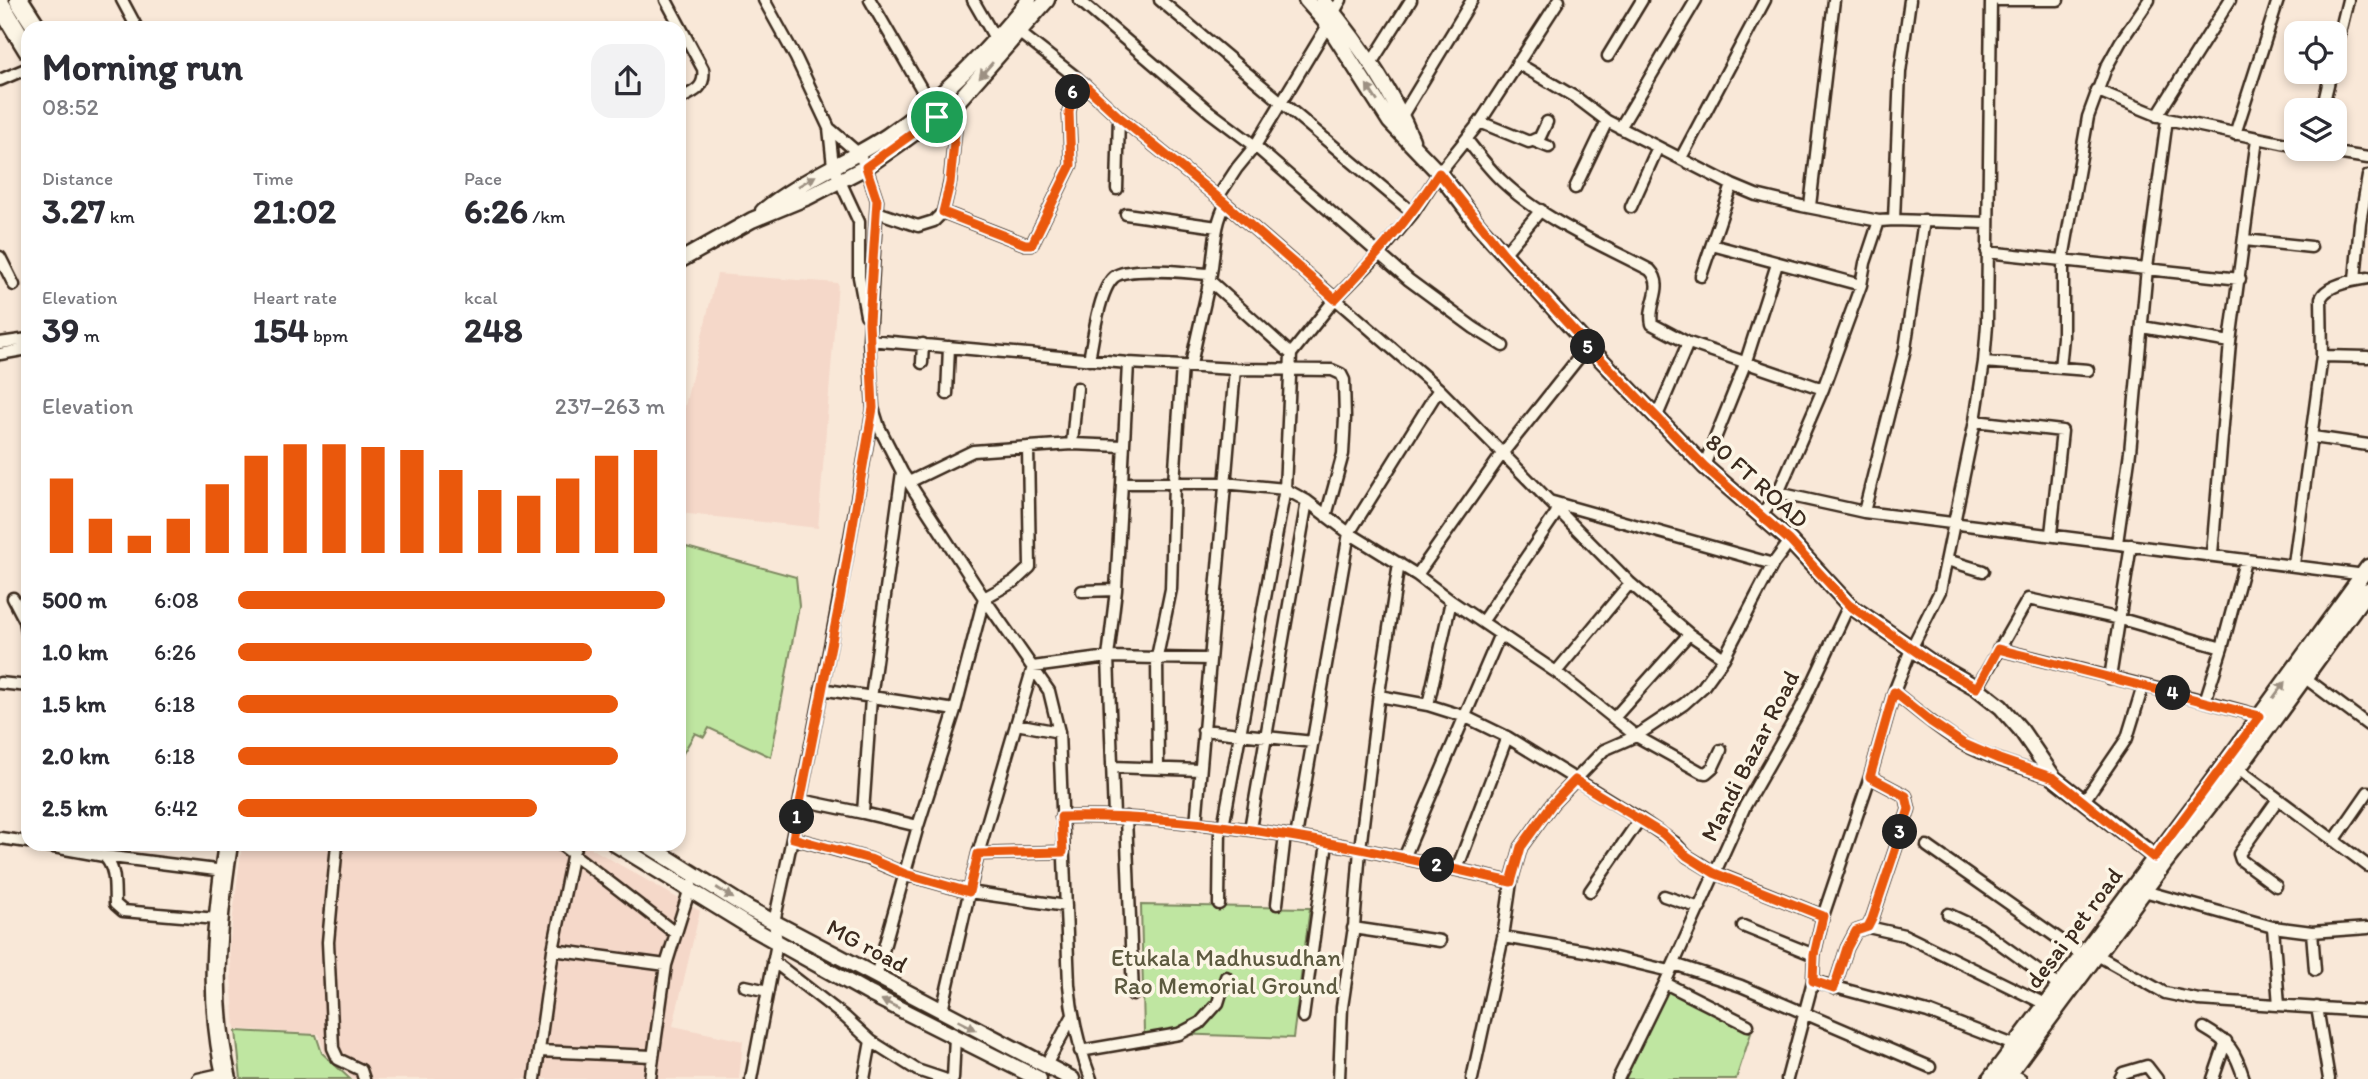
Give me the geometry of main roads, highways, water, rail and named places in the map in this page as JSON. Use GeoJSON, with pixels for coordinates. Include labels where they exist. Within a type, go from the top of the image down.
{"type":"FeatureCollection","features":[{"type":"Feature","properties":{"kind":"highway"},"geometry":{"type":"LineString","coordinates":[[19,0],[32,21]]}},
{"type":"Feature","properties":{"kind":"highway"},"geometry":{"type":"LineString","coordinates":[[3,12],[21,39]]}},
{"type":"Feature","properties":{"kind":"highway"},"geometry":{"type":"LineString","coordinates":[[226,1076],[214,965],[217,919],[227,851]]}},
{"type":"Feature","properties":{"kind":"park label","name":"Etukala Madhusudhan Rao Memorial Ground"},"geometry":{"type":"Point","coordinates":[1226,972]}}]}
